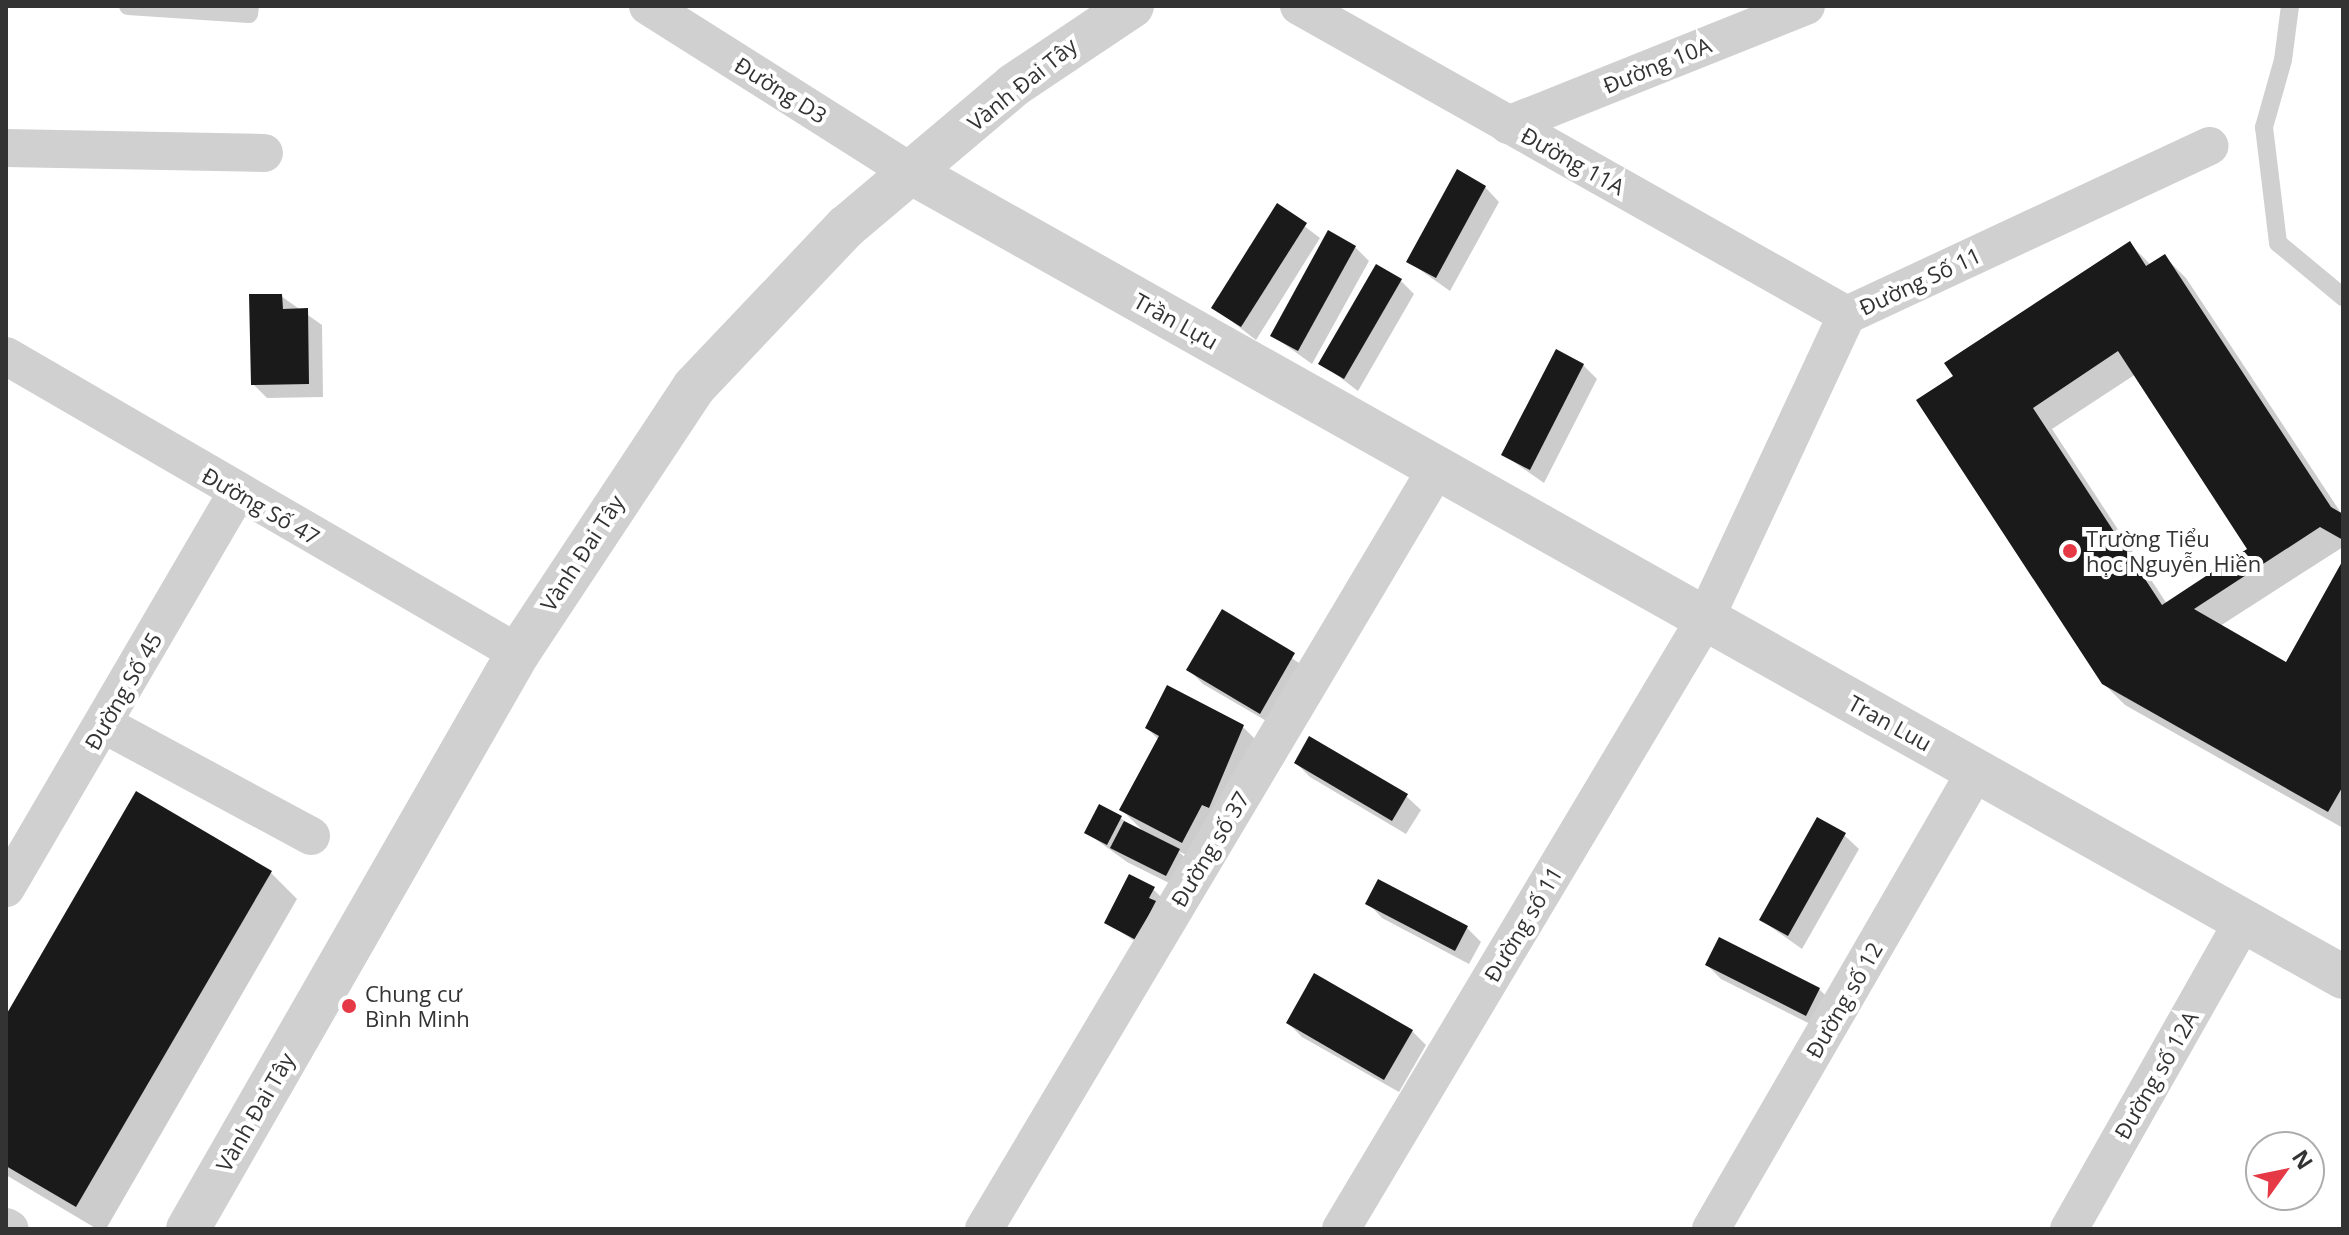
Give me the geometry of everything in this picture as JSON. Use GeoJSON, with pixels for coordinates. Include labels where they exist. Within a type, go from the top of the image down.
{"type":"FeatureCollection","features":[{"type":"Feature","properties":{"kind":"street","name":"Đường D3"},"geometry":{"type":"LineString","coordinates":[[648,6],[914,174]]}},
{"type":"Feature","properties":{"kind":"street","name":"Vành Đai Tây"},"geometry":{"type":"LineString","coordinates":[[188,1229],[518,653],[694,387],[824,249],[1014,85],[1132,6]]}},
{"type":"Feature","properties":{"kind":"street","name":"Đường 11A"},"geometry":{"type":"LineString","coordinates":[[1299,6],[1847,315]]}},
{"type":"Feature","properties":{"kind":"street","name":"Đường 10A"},"geometry":{"type":"LineString","coordinates":[[1508,125],[1806,6]]}},
{"type":"Feature","properties":{"kind":"street","name":"Đường Số 11"},"geometry":{"type":"LineString","coordinates":[[1705,619],[1847,315],[2209,146]]}},
{"type":"Feature","properties":{"kind":"street"},"geometry":{"type":"LineString","coordinates":[[6,148],[264,153]]}},
{"type":"Feature","properties":{"kind":"street","name":"Trần Lựu"},"geometry":{"type":"LineString","coordinates":[[914,174],[1437,468]]}},
{"type":"Feature","properties":{"kind":"street","name":"Đường Số 47"},"geometry":{"type":"LineString","coordinates":[[6,356],[237,493],[518,653]]}},
{"type":"Feature","properties":{"kind":"street","name":"Tran Luu"},"geometry":{"type":"LineString","coordinates":[[1437,468],[2343,977]]}},
{"type":"Feature","properties":{"kind":"street","name":"Đường số 37"},"geometry":{"type":"LineString","coordinates":[[984,1229],[1437,468]]}},
{"type":"Feature","properties":{"kind":"street","name":"Đường Số 45"},"geometry":{"type":"LineString","coordinates":[[6,888],[105,725],[237,493]]}},
{"type":"Feature","properties":{"kind":"street","name":"Đường số 11"},"geometry":{"type":"LineString","coordinates":[[1341,1229],[1705,619]]}},
{"type":"Feature","properties":{"kind":"street"},"geometry":{"type":"LineString","coordinates":[[105,725],[311,836]]}},
{"type":"Feature","properties":{"kind":"street","name":"Đường số 12"},"geometry":{"type":"LineString","coordinates":[[1711,1229],[1976,771]]}},
{"type":"Feature","properties":{"kind":"street","name":"Đường số 12A"},"geometry":{"type":"LineString","coordinates":[[2069,1229],[2243,921]]}},
{"type":"Feature","properties":{"kind":"lane"},"geometry":{"type":"LineString","coordinates":[[128,6],[249,14],[250,6]]}},
{"type":"Feature","properties":{"kind":"lane"},"geometry":{"type":"LineString","coordinates":[[2290,6],[2283,60],[2264,127],[2278,243],[2343,297]]}},
{"type":"Feature","properties":{"kind":"building"},"geometry":{"type":"Polygon","coordinates":[[[1457,169],[1486,186],[1436,278],[1406,262],[1457,169]]]}},
{"type":"Feature","properties":{"kind":"building"},"geometry":{"type":"Polygon","coordinates":[[[1277,203],[1307,223],[1241,327],[1211,308],[1277,203]]]}},
{"type":"Feature","properties":{"kind":"building"},"geometry":{"type":"Polygon","coordinates":[[[1328,230],[1356,246],[1298,351],[1270,336],[1328,230]]]}},
{"type":"Feature","properties":{"kind":"building"},"geometry":{"type":"Polygon","coordinates":[[[2130,241],[2146,266],[2165,254],[2331,507],[2343,514],[2343,540],[2320,527],[2194,609],[2286,662],[2343,560],[2343,786],[2328,812],[2102,684],[1916,400],[1953,376],[1944,363],[2130,241]],[[2118,351],[2033,408],[2162,605],[2247,549],[2118,351]]]}},
{"type":"Feature","properties":{"kind":"building"},"geometry":{"type":"Polygon","coordinates":[[[1376,264],[1402,279],[1344,379],[1318,364],[1376,264]]]}},
{"type":"Feature","properties":{"kind":"building"},"geometry":{"type":"Polygon","coordinates":[[[249,294],[282,294],[283,309],[308,308],[309,384],[251,385],[249,294]]]}},
{"type":"Feature","properties":{"kind":"building"},"geometry":{"type":"Polygon","coordinates":[[[1556,349],[1584,364],[1530,470],[1501,455],[1556,349]]]}},
{"type":"Feature","properties":{"kind":"building"},"geometry":{"type":"Polygon","coordinates":[[[1222,609],[1295,653],[1260,714],[1186,670],[1222,609]]]}},
{"type":"Feature","properties":{"kind":"building"},"geometry":{"type":"Polygon","coordinates":[[[1167,685],[1244,725],[1209,808],[1202,805],[1182,843],[1119,810],[1159,736],[1145,728],[1167,685]]]}},
{"type":"Feature","properties":{"kind":"building"},"geometry":{"type":"Polygon","coordinates":[[[1309,736],[1408,794],[1392,821],[1294,763],[1309,736]]]}},
{"type":"Feature","properties":{"kind":"building"},"geometry":{"type":"Polygon","coordinates":[[[136,791],[272,871],[76,1207],[6,1166],[6,1015],[136,791]]]}},
{"type":"Feature","properties":{"kind":"building"},"geometry":{"type":"Polygon","coordinates":[[[1099,804],[1122,816],[1107,845],[1084,833],[1099,804]]]}},
{"type":"Feature","properties":{"kind":"building"},"geometry":{"type":"Polygon","coordinates":[[[1817,817],[1846,833],[1788,936],[1759,920],[1817,817]]]}},
{"type":"Feature","properties":{"kind":"building"},"geometry":{"type":"Polygon","coordinates":[[[1124,821],[1180,849],[1166,876],[1110,848],[1124,821]]]}},
{"type":"Feature","properties":{"kind":"building"},"geometry":{"type":"Polygon","coordinates":[[[1129,874],[1155,887],[1149,898],[1156,901],[1136,940],[1104,923],[1129,874]]]}},
{"type":"Feature","properties":{"kind":"building"},"geometry":{"type":"Polygon","coordinates":[[[1378,879],[1468,926],[1455,951],[1365,904],[1378,879]]]}},
{"type":"Feature","properties":{"kind":"building"},"geometry":{"type":"Polygon","coordinates":[[[1719,937],[1820,988],[1806,1016],[1705,965],[1719,937]]]}},
{"type":"Feature","properties":{"kind":"building"},"geometry":{"type":"Polygon","coordinates":[[[1314,973],[1413,1030],[1384,1080],[1286,1023],[1314,973]]]}},
{"type":"Feature","properties":{"kind":"place","name":"Trường Tiểu học Nguyễn Hiền"},"geometry":{"type":"Point","coordinates":[2070,551]}},
{"type":"Feature","properties":{"kind":"place","name":"Chung cư Bình Minh"},"geometry":{"type":"Point","coordinates":[349,1006]}}]}
